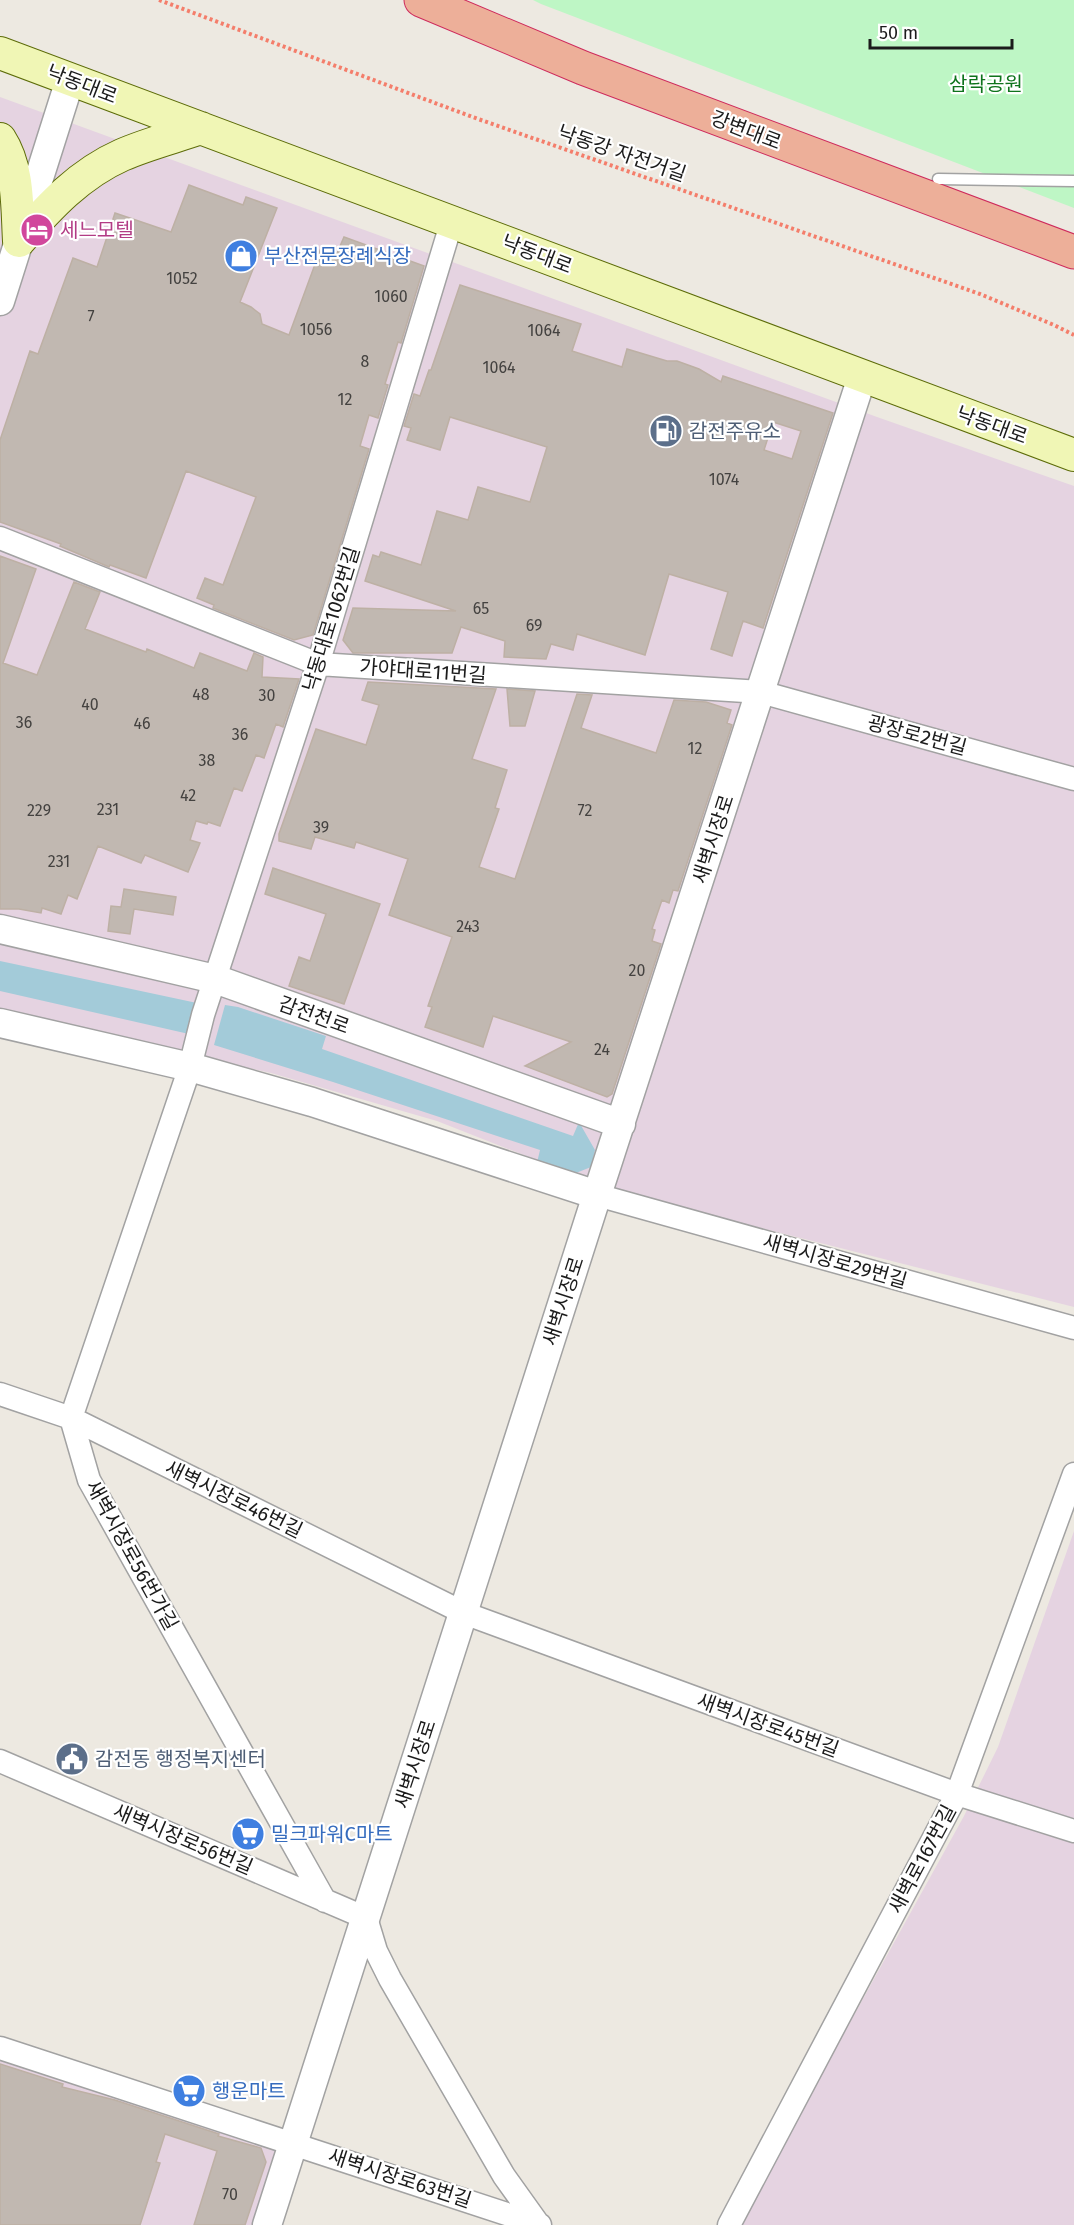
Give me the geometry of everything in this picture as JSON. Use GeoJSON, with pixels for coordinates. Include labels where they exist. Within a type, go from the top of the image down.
{"type":"FeatureCollection","features":[{"type":"Feature","properties":{"kind":"highway","name":"강변대로"},"geometry":{"type":"LineString","coordinates":[[422,0],[583,69],[1074,252]]}},
{"type":"Feature","properties":{"kind":"highway","name":"강변대로"},"geometry":{"type":"LineString","coordinates":[[460,0],[626,67],[1074,228]]}},
{"type":"Feature","properties":{"kind":"main road","name":"낙동대로"},"geometry":{"type":"LineString","coordinates":[[0,53],[1074,455]]}},
{"type":"Feature","properties":{"kind":"main road"},"geometry":{"type":"LineString","coordinates":[[19,241],[54,202],[100,167],[122,155],[201,128]]}},
{"type":"Feature","properties":{"kind":"main road"},"geometry":{"type":"LineString","coordinates":[[0,139],[13,167],[19,241]]}},
{"type":"Feature","properties":{"kind":"street"},"geometry":{"type":"LineString","coordinates":[[0,302],[70,80]]}},
{"type":"Feature","properties":{"kind":"street","name":"낙동대로1062번길"},"geometry":{"type":"LineString","coordinates":[[190,1067],[203,1015],[318,664],[452,221]]}},
{"type":"Feature","properties":{"kind":"street","name":"새벽시장로"},"geometry":{"type":"LineString","coordinates":[[267,2225],[862,377]]}},
{"type":"Feature","properties":{"kind":"street","name":"가야대로11번길"},"geometry":{"type":"LineString","coordinates":[[0,538],[318,664],[761,692]]}},
{"type":"Feature","properties":{"kind":"street","name":"광장로2번길"},"geometry":{"type":"LineString","coordinates":[[761,692],[1074,778]]}},
{"type":"Feature","properties":{"kind":"street","name":"감전천로"},"geometry":{"type":"LineString","coordinates":[[0,929],[215,979],[621,1124]]}},
{"type":"Feature","properties":{"kind":"street"},"geometry":{"type":"LineString","coordinates":[[0,1023],[190,1067],[312,1102],[597,1195]]}},
{"type":"Feature","properties":{"kind":"street"},"geometry":{"type":"LineString","coordinates":[[70,1418],[190,1067]]}},
{"type":"Feature","properties":{"kind":"street","name":"새벽시장로29번길"},"geometry":{"type":"LineString","coordinates":[[597,1195],[1074,1328]]}},
{"type":"Feature","properties":{"kind":"street","name":"새벽시장로46번길"},"geometry":{"type":"LineString","coordinates":[[0,1394],[70,1418],[464,1613]]}},
{"type":"Feature","properties":{"kind":"street","name":"새벽시장로56번가길"},"geometry":{"type":"LineString","coordinates":[[70,1418],[89,1480],[325,1901]]}},
{"type":"Feature","properties":{"kind":"street","name":"새벽로167번길"},"geometry":{"type":"LineString","coordinates":[[729,2225],[957,1794],[1074,1474]]}},
{"type":"Feature","properties":{"kind":"street","name":"새벽시장로45번길"},"geometry":{"type":"LineString","coordinates":[[464,1613],[957,1794],[1074,1831]]}},
{"type":"Feature","properties":{"kind":"street","name":"새벽시장로56번길"},"geometry":{"type":"LineString","coordinates":[[0,1761],[366,1918]]}},
{"type":"Feature","properties":{"kind":"street"},"geometry":{"type":"LineString","coordinates":[[366,1918],[376,1951],[390,1979],[504,2176],[539,2225]]}},
{"type":"Feature","properties":{"kind":"street","name":"새벽시장로63번길"},"geometry":{"type":"LineString","coordinates":[[0,2048],[539,2225]]}},
{"type":"Feature","properties":{"kind":"lane"},"geometry":{"type":"LineString","coordinates":[[938,178],[1074,181]]}},
{"type":"Feature","properties":{"kind":"path","name":"낙동강 자전거길"},"geometry":{"type":"LineString","coordinates":[[159,0],[478,119],[980,294],[1074,335]]}},
{"type":"Feature","properties":{"kind":"shaded area"},"geometry":{"type":"Polygon","coordinates":[[[0,97],[877,417],[1074,486],[1074,1307],[618,1192],[437,1121],[271,1073],[0,1013],[0,97]]]}},
{"type":"Feature","properties":{"kind":"shaded area"},"geometry":{"type":"Polygon","coordinates":[[[1074,1531],[1074,2225],[738,2225],[964,1816],[998,1747],[1074,1531]]]}},
{"type":"Feature","properties":{"kind":"shaded area"},"geometry":{"type":"Polygon","coordinates":[[[0,2056],[278,2147],[252,2225],[0,2225],[0,2056]]]}},
{"type":"Feature","properties":{"kind":"green space","name":"삼락공원"},"geometry":{"type":"Polygon","coordinates":[[[533,0],[1074,0],[1074,208],[541,4],[533,0]]]}},
{"type":"Feature","properties":{"kind":"water"},"geometry":{"type":"Polygon","coordinates":[[[0,961],[197,1003],[189,1034],[0,991],[0,961]]]}},
{"type":"Feature","properties":{"kind":"water"},"geometry":{"type":"Polygon","coordinates":[[[225,1005],[238,1007],[326,1036],[322,1049],[573,1136],[579,1122],[595,1150],[591,1167],[566,1177],[536,1167],[540,1150],[214,1045],[225,1005]]]}},
{"type":"Feature","properties":{"kind":"building"},"geometry":{"type":"Polygon","coordinates":[[[189,185],[243,205],[246,197],[277,208],[240,302],[260,314],[262,324],[289,335],[321,248],[337,253],[344,237],[424,266],[401,343],[398,342],[385,384],[388,385],[378,418],[369,415],[360,446],[369,449],[313,635],[294,640],[213,608],[214,605],[197,598],[205,578],[223,585],[256,497],[186,471],[146,578],[110,565],[109,567],[60,546],[61,544],[0,522],[0,440],[30,351],[38,354],[73,258],[97,267],[115,213],[171,232],[189,185]]]}},
{"type":"Feature","properties":{"kind":"building"},"geometry":{"type":"Polygon","coordinates":[[[460,285],[581,324],[572,351],[622,367],[627,349],[667,361],[677,361],[699,369],[721,382],[723,376],[833,413],[763,628],[743,621],[732,656],[711,649],[728,592],[669,574],[645,655],[577,634],[573,650],[551,644],[546,659],[504,657],[505,641],[461,627],[452,653],[353,653],[343,640],[353,608],[456,611],[365,581],[373,555],[379,557],[381,552],[421,565],[437,511],[468,520],[478,487],[530,502],[547,447],[450,417],[440,450],[407,440],[411,428],[404,426],[414,394],[420,396],[429,370],[431,370],[460,285]],[[773,422],[764,450],[792,459],[801,431],[773,422]]]}},
{"type":"Feature","properties":{"kind":"building"},"geometry":{"type":"Polygon","coordinates":[[[0,556],[36,569],[3,663],[37,675],[74,582],[100,592],[85,629],[146,652],[147,649],[194,668],[200,653],[247,671],[254,653],[263,657],[262,677],[299,679],[283,727],[276,724],[264,758],[256,755],[242,791],[234,788],[220,826],[196,821],[190,840],[200,843],[188,872],[145,855],[141,863],[98,846],[77,899],[68,895],[61,914],[42,908],[41,913],[19,909],[0,909],[0,556]]]}},
{"type":"Feature","properties":{"kind":"building"},"geometry":{"type":"Polygon","coordinates":[[[368,682],[496,689],[472,759],[507,770],[495,808],[499,809],[479,867],[515,879],[577,694],[592,695],[581,728],[656,753],[674,700],[706,702],[731,710],[727,723],[732,725],[678,891],[673,890],[669,903],[662,900],[652,929],[655,930],[652,941],[661,944],[612,1094],[607,1097],[525,1066],[571,1042],[493,1016],[483,1047],[425,1027],[432,1007],[428,1006],[452,937],[389,915],[408,859],[356,842],[354,848],[315,837],[311,849],[279,841],[279,834],[316,729],[366,745],[379,705],[362,700],[368,682]]]}},
{"type":"Feature","properties":{"kind":"building"},"geometry":{"type":"Polygon","coordinates":[[[507,689],[535,691],[525,726],[510,726],[507,689]]]}},
{"type":"Feature","properties":{"kind":"building"},"geometry":{"type":"Polygon","coordinates":[[[273,868],[380,904],[344,1004],[289,986],[299,957],[310,961],[326,914],[265,894],[273,868]]]}},
{"type":"Feature","properties":{"kind":"building"},"geometry":{"type":"Polygon","coordinates":[[[124,889],[176,897],[173,915],[134,909],[130,934],[108,931],[111,906],[121,907],[124,889]]]}},
{"type":"Feature","properties":{"kind":"building"},"geometry":{"type":"Polygon","coordinates":[[[0,2064],[63,2084],[62,2087],[115,2100],[219,2134],[218,2136],[261,2148],[266,2162],[245,2225],[194,2225],[217,2151],[165,2134],[156,2162],[160,2163],[140,2225],[0,2225],[0,2064]]]}},
{"type":"Feature","properties":{"kind":"place","name":"세느모텔"},"geometry":{"type":"Point","coordinates":[37,230]}},
{"type":"Feature","properties":{"kind":"place","name":"부산전문장례식장"},"geometry":{"type":"Point","coordinates":[241,256]}},
{"type":"Feature","properties":{"kind":"place","name":"감전주유소"},"geometry":{"type":"Point","coordinates":[666,431]}},
{"type":"Feature","properties":{"kind":"place","name":"감전동 행정복지센터"},"geometry":{"type":"Point","coordinates":[72,1759]}},
{"type":"Feature","properties":{"kind":"place","name":"밀크파워C마트"},"geometry":{"type":"Point","coordinates":[248,1834]}},
{"type":"Feature","properties":{"kind":"place","name":"행운마트"},"geometry":{"type":"Point","coordinates":[189,2091]}}]}
